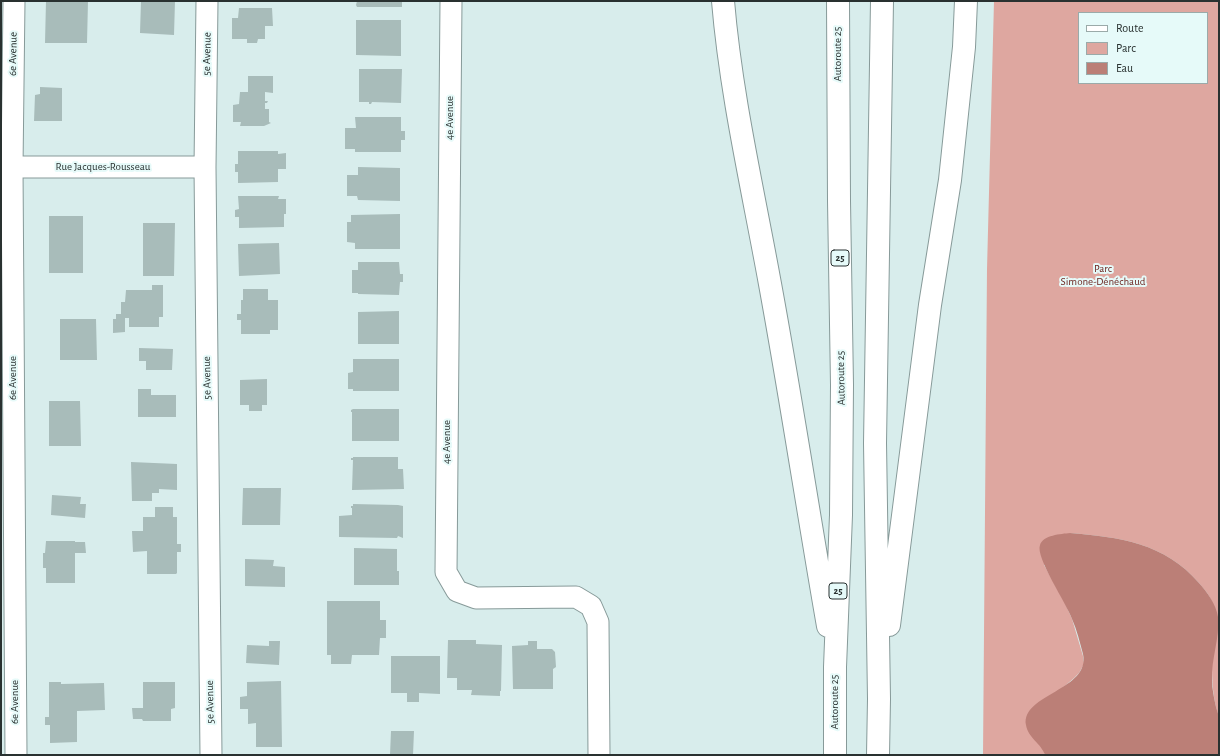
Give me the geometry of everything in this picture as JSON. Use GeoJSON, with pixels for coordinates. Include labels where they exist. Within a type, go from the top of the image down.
{"type":"FeatureCollection","features":[{"type":"Feature","properties":{"kind":"highway"},"geometry":{"type":"LineString","coordinates":[[723,1],[728,48],[740,123],[786,370],[808,517],[835,667]]}},
{"type":"Feature","properties":{"kind":"highway","name":"Autoroute 25"},"geometry":{"type":"LineString","coordinates":[[835,755],[835,667],[842,515],[838,1]]}},
{"type":"Feature","properties":{"kind":"highway"},"geometry":{"type":"LineString","coordinates":[[878,755],[879,699],[876,435],[882,1]]}},
{"type":"Feature","properties":{"kind":"highway"},"geometry":{"type":"LineString","coordinates":[[879,699],[932,290],[950,180],[964,47],[966,1]]}},
{"type":"Feature","properties":{"kind":"street","name":"6e Avenue"},"geometry":{"type":"LineString","coordinates":[[14,1],[6,167],[16,755]]}},
{"type":"Feature","properties":{"kind":"street","name":"5e Avenue"},"geometry":{"type":"LineString","coordinates":[[208,1],[205,167],[211,755]]}},
{"type":"Feature","properties":{"kind":"street","name":"4e Avenue"},"geometry":{"type":"LineString","coordinates":[[451,1],[446,572],[457,591],[476,598],[576,597],[592,606],[598,622],[599,755]]}},
{"type":"Feature","properties":{"kind":"street","name":"Rue Jacques-Rousseau"},"geometry":{"type":"LineString","coordinates":[[6,167],[205,167]]}},
{"type":"Feature","properties":{"kind":"green space","name":"Parc Simone-Dénéchaud"},"geometry":{"type":"Polygon","coordinates":[[[994,1],[1219,1],[1219,717],[1213,684],[1212,603],[1205,590],[1186,570],[1171,559],[1140,544],[1106,537],[1070,533],[1044,565],[1072,619],[1084,664],[1079,673],[1061,689],[1043,748],[1045,755],[983,755],[987,269],[994,1]]]}},
{"type":"Feature","properties":{"kind":"water"},"geometry":{"type":"Polygon","coordinates":[[[1070,533],[1123,540],[1140,544],[1156,551],[1171,559],[1186,570],[1208,594],[1215,607],[1218,617],[1218,633],[1212,672],[1212,687],[1219,718],[1219,755],[1045,755],[1041,747],[1029,733],[1026,725],[1027,715],[1034,706],[1077,676],[1083,666],[1083,654],[1074,623],[1042,560],[1040,551],[1040,545],[1048,537],[1070,533]]]}},
{"type":"Feature","properties":{"kind":"building"},"geometry":{"type":"Polygon","coordinates":[[[46,1],[88,1],[87,43],[45,43],[46,1]]]}},
{"type":"Feature","properties":{"kind":"building"},"geometry":{"type":"Polygon","coordinates":[[[141,1],[175,1],[174,35],[140,33],[141,1]]]}},
{"type":"Feature","properties":{"kind":"building"},"geometry":{"type":"Polygon","coordinates":[[[357,1],[402,1],[402,7],[357,7],[357,1]]]}},
{"type":"Feature","properties":{"kind":"building"},"geometry":{"type":"Polygon","coordinates":[[[239,8],[272,8],[273,26],[265,26],[265,39],[258,39],[257,43],[247,43],[247,39],[232,39],[232,18],[238,18],[239,8]]]}},
{"type":"Feature","properties":{"kind":"building"},"geometry":{"type":"Polygon","coordinates":[[[356,20],[401,20],[401,56],[356,55],[356,20]]]}},
{"type":"Feature","properties":{"kind":"building"},"geometry":{"type":"Polygon","coordinates":[[[359,69],[402,69],[401,103],[372,102],[369,104],[369,102],[359,102],[359,69]]]}},
{"type":"Feature","properties":{"kind":"building"},"geometry":{"type":"Polygon","coordinates":[[[248,76],[273,76],[273,93],[265,92],[265,101],[268,101],[265,103],[265,109],[269,109],[269,122],[271,123],[264,126],[240,126],[241,122],[233,122],[233,105],[239,104],[240,92],[248,92],[248,76]]]}},
{"type":"Feature","properties":{"kind":"building"},"geometry":{"type":"Polygon","coordinates":[[[40,87],[62,88],[62,121],[34,121],[35,95],[40,94],[40,87]]]}},
{"type":"Feature","properties":{"kind":"building"},"geometry":{"type":"Polygon","coordinates":[[[355,117],[401,117],[401,131],[405,131],[405,140],[401,140],[401,152],[355,152],[355,149],[345,149],[345,128],[356,128],[355,117]]]}},
{"type":"Feature","properties":{"kind":"building"},"geometry":{"type":"Polygon","coordinates":[[[238,151],[278,151],[278,154],[286,153],[286,169],[278,169],[278,182],[238,183],[238,172],[235,172],[235,164],[238,164],[238,151]]]}},
{"type":"Feature","properties":{"kind":"building"},"geometry":{"type":"Polygon","coordinates":[[[358,167],[400,168],[400,201],[358,200],[357,196],[347,196],[347,175],[358,175],[358,167]]]}},
{"type":"Feature","properties":{"kind":"building"},"geometry":{"type":"Polygon","coordinates":[[[238,196],[279,196],[278,199],[286,199],[284,227],[239,228],[239,217],[235,217],[235,210],[239,209],[238,196]]]}},
{"type":"Feature","properties":{"kind":"building"},"geometry":{"type":"Polygon","coordinates":[[[400,214],[400,249],[355,249],[355,243],[347,242],[347,222],[351,222],[351,215],[400,214]]]}},
{"type":"Feature","properties":{"kind":"building"},"geometry":{"type":"Polygon","coordinates":[[[49,216],[83,216],[83,273],[49,273],[49,216]]]}},
{"type":"Feature","properties":{"kind":"building"},"geometry":{"type":"Polygon","coordinates":[[[143,223],[175,223],[174,276],[143,276],[143,223]]]}},
{"type":"Feature","properties":{"kind":"building"},"geometry":{"type":"Polygon","coordinates":[[[279,243],[280,274],[239,276],[238,244],[279,243]]]}},
{"type":"Feature","properties":{"kind":"building"},"geometry":{"type":"Polygon","coordinates":[[[358,262],[399,262],[400,274],[403,274],[403,282],[400,282],[399,295],[352,293],[352,270],[358,270],[358,262]]]}},
{"type":"Feature","properties":{"kind":"building"},"geometry":{"type":"Polygon","coordinates":[[[152,285],[163,285],[163,317],[159,317],[159,327],[129,327],[129,318],[125,318],[125,332],[113,333],[113,319],[116,319],[116,314],[121,314],[121,302],[125,302],[126,290],[152,290],[152,285]]]}},
{"type":"Feature","properties":{"kind":"building"},"geometry":{"type":"Polygon","coordinates":[[[243,289],[268,289],[268,300],[278,300],[278,330],[270,330],[270,334],[241,334],[241,320],[237,320],[237,314],[241,314],[243,289]]]}},
{"type":"Feature","properties":{"kind":"building"},"geometry":{"type":"Polygon","coordinates":[[[399,311],[399,344],[358,344],[358,312],[399,311]]]}},
{"type":"Feature","properties":{"kind":"building"},"geometry":{"type":"Polygon","coordinates":[[[60,319],[96,319],[97,360],[60,360],[60,319]]]}},
{"type":"Feature","properties":{"kind":"building"},"geometry":{"type":"Polygon","coordinates":[[[139,348],[173,349],[172,370],[146,370],[146,361],[139,361],[139,348]]]}},
{"type":"Feature","properties":{"kind":"building"},"geometry":{"type":"Polygon","coordinates":[[[353,359],[399,359],[399,391],[353,391],[353,389],[348,389],[348,373],[353,372],[353,359]]]}},
{"type":"Feature","properties":{"kind":"building"},"geometry":{"type":"Polygon","coordinates":[[[267,379],[267,405],[262,405],[262,411],[249,411],[249,405],[240,405],[240,380],[267,379]]]}},
{"type":"Feature","properties":{"kind":"building"},"geometry":{"type":"Polygon","coordinates":[[[138,389],[151,389],[151,395],[176,395],[176,417],[138,417],[138,389]]]}},
{"type":"Feature","properties":{"kind":"building"},"geometry":{"type":"Polygon","coordinates":[[[49,401],[80,401],[81,446],[49,446],[49,401]]]}},
{"type":"Feature","properties":{"kind":"building"},"geometry":{"type":"Polygon","coordinates":[[[399,409],[399,441],[352,441],[351,410],[399,409]]]}},
{"type":"Feature","properties":{"kind":"building"},"geometry":{"type":"Polygon","coordinates":[[[398,457],[398,469],[403,469],[404,489],[352,490],[353,460],[351,460],[351,458],[398,457]]]}},
{"type":"Feature","properties":{"kind":"building"},"geometry":{"type":"Polygon","coordinates":[[[131,462],[177,464],[177,490],[159,489],[159,493],[152,493],[152,501],[132,501],[131,462]]]}},
{"type":"Feature","properties":{"kind":"building"},"geometry":{"type":"Polygon","coordinates":[[[243,488],[281,488],[280,525],[242,525],[243,488]]]}},
{"type":"Feature","properties":{"kind":"building"},"geometry":{"type":"Polygon","coordinates":[[[52,495],[81,497],[80,504],[86,504],[85,518],[51,515],[52,495]]]}},
{"type":"Feature","properties":{"kind":"building"},"geometry":{"type":"Polygon","coordinates":[[[353,504],[403,506],[403,538],[398,536],[397,538],[339,537],[339,516],[352,515],[351,506],[353,506],[353,504]]]}},
{"type":"Feature","properties":{"kind":"building"},"geometry":{"type":"Polygon","coordinates":[[[155,507],[173,507],[173,517],[177,517],[177,544],[181,544],[181,552],[177,552],[176,574],[147,574],[147,551],[133,552],[132,531],[143,531],[143,517],[155,517],[155,507]]]}},
{"type":"Feature","properties":{"kind":"building"},"geometry":{"type":"Polygon","coordinates":[[[46,541],[85,542],[86,553],[75,553],[75,583],[46,583],[46,568],[43,568],[43,553],[45,553],[46,541]]]}},
{"type":"Feature","properties":{"kind":"building"},"geometry":{"type":"Polygon","coordinates":[[[354,548],[397,549],[397,571],[399,571],[399,585],[354,585],[354,548]]]}},
{"type":"Feature","properties":{"kind":"building"},"geometry":{"type":"Polygon","coordinates":[[[245,559],[274,560],[273,566],[285,567],[285,587],[245,586],[245,559]]]}},
{"type":"Feature","properties":{"kind":"building"},"geometry":{"type":"Polygon","coordinates":[[[327,601],[380,601],[380,620],[386,620],[386,638],[380,638],[379,655],[352,655],[351,664],[331,664],[331,655],[327,655],[327,601]]]}},
{"type":"Feature","properties":{"kind":"building"},"geometry":{"type":"Polygon","coordinates":[[[448,640],[476,640],[476,644],[502,645],[500,696],[471,695],[472,690],[457,690],[457,678],[447,678],[448,640]]]}},
{"type":"Feature","properties":{"kind":"building"},"geometry":{"type":"Polygon","coordinates":[[[269,641],[280,641],[279,665],[246,663],[247,645],[269,646],[269,641]]]}},
{"type":"Feature","properties":{"kind":"building"},"geometry":{"type":"Polygon","coordinates":[[[528,641],[537,641],[537,649],[552,649],[555,652],[556,667],[553,669],[553,689],[513,689],[512,646],[528,645],[528,641]]]}},
{"type":"Feature","properties":{"kind":"building"},"geometry":{"type":"Polygon","coordinates":[[[391,656],[440,656],[440,694],[419,693],[419,702],[407,702],[407,693],[391,693],[391,656]]]}},
{"type":"Feature","properties":{"kind":"building"},"geometry":{"type":"Polygon","coordinates":[[[281,681],[282,747],[256,747],[256,723],[248,724],[248,709],[240,709],[240,697],[247,696],[247,682],[281,681]]]}},
{"type":"Feature","properties":{"kind":"building"},"geometry":{"type":"Polygon","coordinates":[[[49,682],[61,682],[61,684],[104,683],[105,710],[77,711],[77,742],[50,743],[50,725],[45,725],[45,717],[49,717],[49,682]]]}},
{"type":"Feature","properties":{"kind":"building"},"geometry":{"type":"Polygon","coordinates":[[[143,682],[175,682],[175,708],[171,709],[171,721],[143,721],[142,719],[133,719],[132,708],[143,708],[143,682]]]}},
{"type":"Feature","properties":{"kind":"building"},"geometry":{"type":"Polygon","coordinates":[[[391,731],[414,731],[413,755],[390,755],[391,731]]]}}]}
